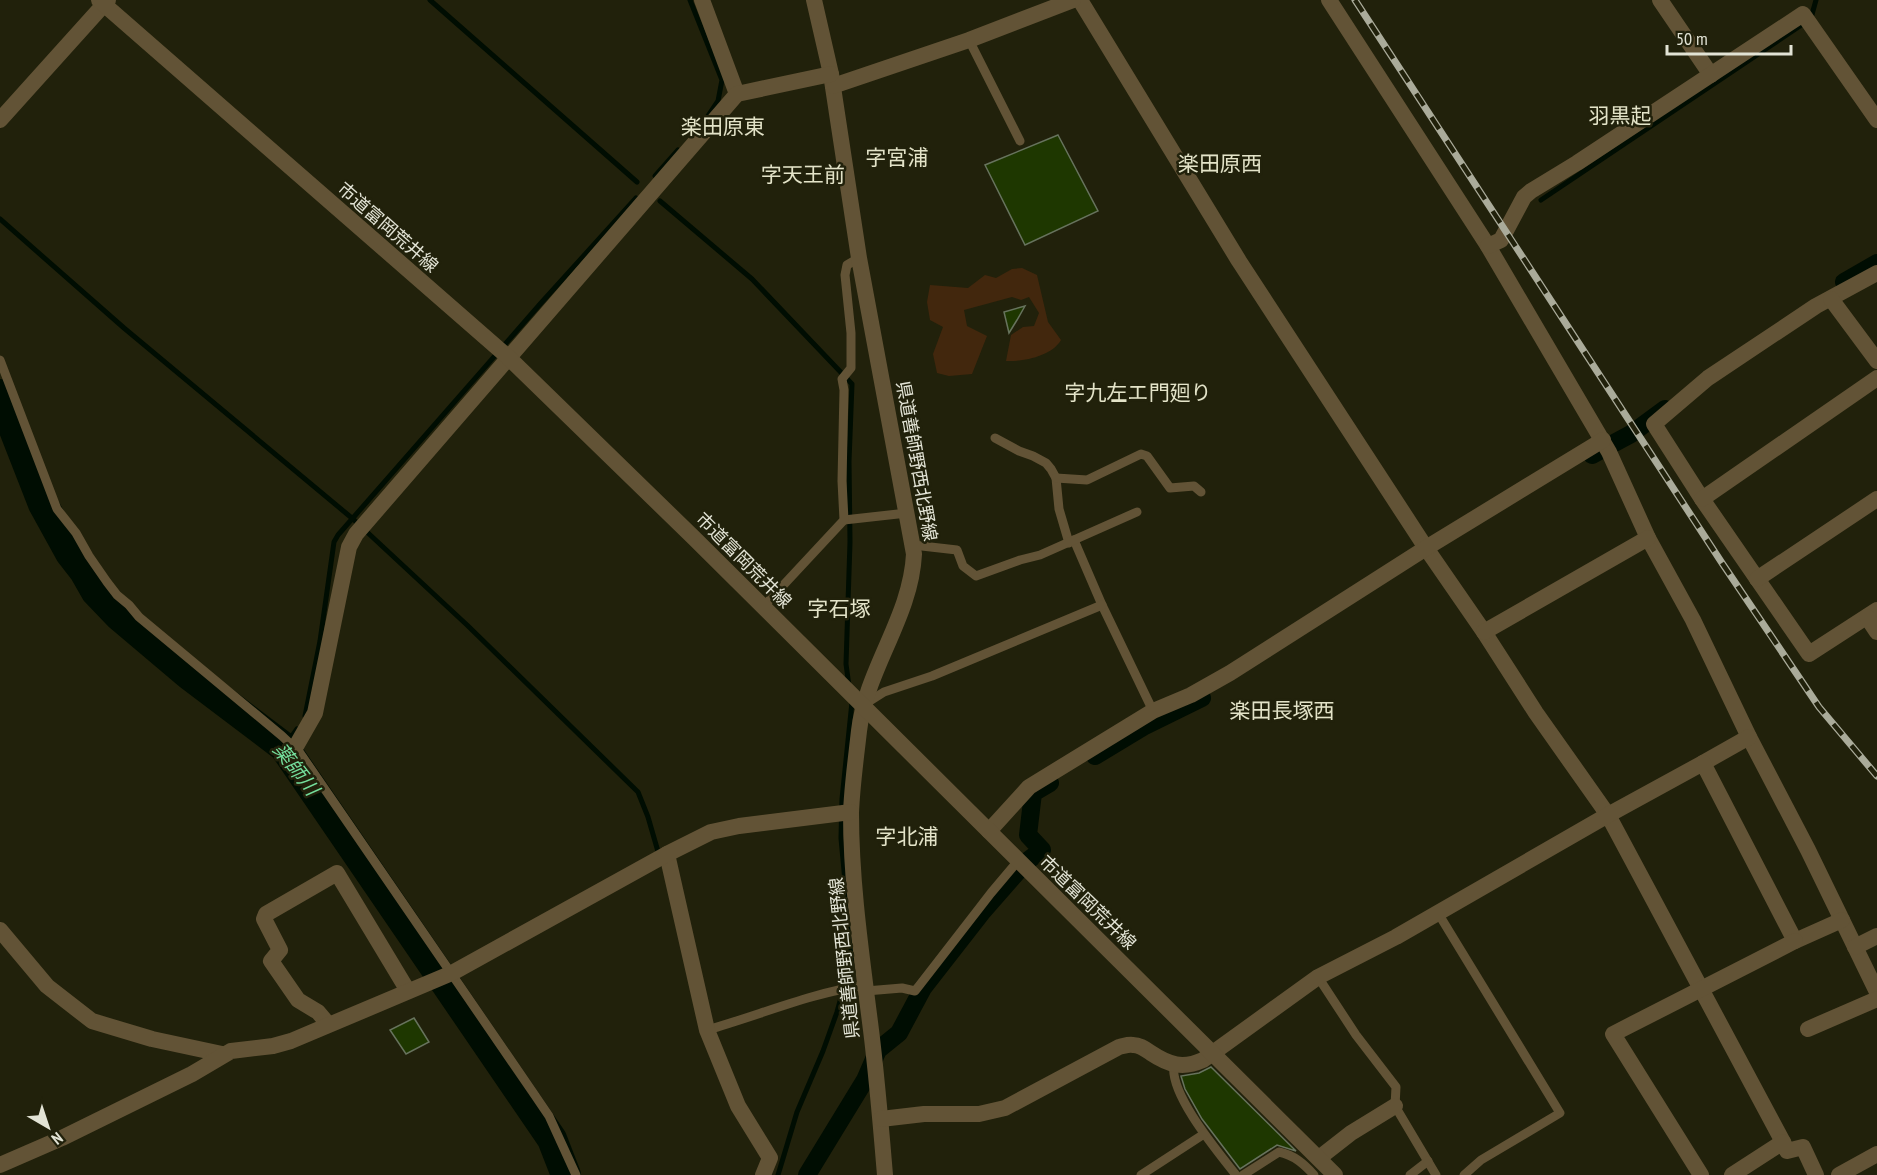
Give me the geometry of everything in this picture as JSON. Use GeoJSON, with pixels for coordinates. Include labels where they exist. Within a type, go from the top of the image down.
{"type":"FeatureCollection","features":[{"type":"Feature","properties":{"kind":"street"},"geometry":{"type":"LineString","coordinates":[[702,0],[737,94]]}},
{"type":"Feature","properties":{"kind":"street","name":"県道善師野西北野線"},"geometry":{"type":"LineString","coordinates":[[814,0],[832,80],[859,258],[913,544],[913,569],[907,593],[863,705],[843,813],[866,988],[885,1175]]}},
{"type":"Feature","properties":{"kind":"street"},"geometry":{"type":"LineString","coordinates":[[295,748],[315,713],[349,547],[357,534],[737,94],[832,80],[969,40],[1073,0]]}},
{"type":"Feature","properties":{"kind":"street"},"geometry":{"type":"LineString","coordinates":[[1080,0],[1239,261],[1536,713],[1608,814],[1787,1151],[1803,1147],[1816,1175]]}},
{"type":"Feature","properties":{"kind":"street"},"geometry":{"type":"LineString","coordinates":[[1329,0],[1488,246],[1606,446],[1648,538],[1693,620],[1749,737],[1809,850],[1877,992]]}},
{"type":"Feature","properties":{"kind":"street"},"geometry":{"type":"LineString","coordinates":[[1660,0],[1711,75]]}},
{"type":"Feature","properties":{"kind":"street"},"geometry":{"type":"LineString","coordinates":[[0,120],[104,1]]}},
{"type":"Feature","properties":{"kind":"street","name":"市道富岡荒井線"},"geometry":{"type":"LineString","coordinates":[[104,1],[508,357],[763,606],[1335,1175]]}},
{"type":"Feature","properties":{"kind":"street"},"geometry":{"type":"LineString","coordinates":[[1488,246],[1501,240],[1524,197],[1531,191],[1711,75],[1808,21],[1877,120]]}},
{"type":"Feature","properties":{"kind":"street"},"geometry":{"type":"LineString","coordinates":[[1877,273],[1816,306],[1708,378],[1654,424],[1702,499],[1809,654],[1872,614],[1877,632]]}},
{"type":"Feature","properties":{"kind":"street"},"geometry":{"type":"LineString","coordinates":[[1831,299],[1877,362]]}},
{"type":"Feature","properties":{"kind":"street"},"geometry":{"type":"LineString","coordinates":[[1702,499],[1877,378]]}},
{"type":"Feature","properties":{"kind":"street"},"geometry":{"type":"LineString","coordinates":[[989,831],[1029,787],[1153,711],[1191,695],[1230,673],[1606,446]]}},
{"type":"Feature","properties":{"kind":"street"},"geometry":{"type":"LineString","coordinates":[[1757,579],[1877,499]]}},
{"type":"Feature","properties":{"kind":"street"},"geometry":{"type":"LineString","coordinates":[[1484,632],[1648,538]]}},
{"type":"Feature","properties":{"kind":"street"},"geometry":{"type":"LineString","coordinates":[[880,1119],[924,1114],[979,1114],[1005,1108],[1119,1047],[1132,1044],[1174,1065],[1193,1064],[1203,1060],[1318,977],[1438,913],[1608,814],[1749,737]]}},
{"type":"Feature","properties":{"kind":"street"},"geometry":{"type":"LineString","coordinates":[[1703,763],[1795,941]]}},
{"type":"Feature","properties":{"kind":"street"},"geometry":{"type":"LineString","coordinates":[[0,1165],[62,1138],[192,1074],[231,1050],[282,1044],[452,973],[711,832],[843,813]]}},
{"type":"Feature","properties":{"kind":"street"},"geometry":{"type":"LineString","coordinates":[[660,858],[707,1030],[738,1106],[770,1158],[763,1175]]}},
{"type":"Feature","properties":{"kind":"street"},"geometry":{"type":"LineString","coordinates":[[328,1024],[318,1012],[298,1000],[271,962],[280,950],[264,919],[266,914],[337,873],[408,992]]}},
{"type":"Feature","properties":{"kind":"street"},"geometry":{"type":"LineString","coordinates":[[1701,1175],[1613,1034],[1795,941],[1842,920]]}},
{"type":"Feature","properties":{"kind":"street"},"geometry":{"type":"LineString","coordinates":[[0,930],[47,986],[92,1021],[152,1039],[222,1054]]}},
{"type":"Feature","properties":{"kind":"street"},"geometry":{"type":"LineString","coordinates":[[1855,947],[1877,936]]}},
{"type":"Feature","properties":{"kind":"street"},"geometry":{"type":"LineString","coordinates":[[1808,1029],[1877,999]]}},
{"type":"Feature","properties":{"kind":"street"},"geometry":{"type":"LineString","coordinates":[[1319,1158],[1351,1133],[1395,1106]]}},
{"type":"Feature","properties":{"kind":"street"},"geometry":{"type":"LineString","coordinates":[[1732,1175],[1783,1142]]}},
{"type":"Feature","properties":{"kind":"street"},"geometry":{"type":"LineString","coordinates":[[1839,1175],[1877,1154]]}},
{"type":"Feature","properties":{"kind":"lane"},"geometry":{"type":"LineString","coordinates":[[969,40],[1020,141]]}},
{"type":"Feature","properties":{"kind":"lane"},"geometry":{"type":"LineString","coordinates":[[844,520],[842,481],[844,390],[842,380],[851,368],[851,333],[845,275],[847,265],[859,258]]}},
{"type":"Feature","properties":{"kind":"lane"},"geometry":{"type":"LineString","coordinates":[[0,360],[57,509],[76,533],[107,582],[139,617],[295,748],[549,1116],[576,1175]]}},
{"type":"Feature","properties":{"kind":"lane"},"geometry":{"type":"LineString","coordinates":[[995,438],[1046,463],[1056,478],[1059,509],[1072,542],[1153,711]]}},
{"type":"Feature","properties":{"kind":"lane"},"geometry":{"type":"LineString","coordinates":[[1056,478],[1088,480],[1141,454],[1147,456],[1170,488],[1194,486],[1201,492]]}},
{"type":"Feature","properties":{"kind":"lane"},"geometry":{"type":"LineString","coordinates":[[913,544],[957,550],[963,566],[976,576],[1040,555],[1137,512]]}},
{"type":"Feature","properties":{"kind":"lane"},"geometry":{"type":"LineString","coordinates":[[763,606],[844,520],[907,513]]}},
{"type":"Feature","properties":{"kind":"lane"},"geometry":{"type":"LineString","coordinates":[[863,705],[884,692],[932,676],[1102,605]]}},
{"type":"Feature","properties":{"kind":"lane"},"geometry":{"type":"LineString","coordinates":[[707,1030],[850,987],[902,988],[915,991],[977,910],[1022,865]]}},
{"type":"Feature","properties":{"kind":"lane"},"geometry":{"type":"LineString","coordinates":[[1438,913],[1560,1113],[1481,1160],[1464,1175]]}},
{"type":"Feature","properties":{"kind":"lane"},"geometry":{"type":"LineString","coordinates":[[1318,977],[1356,1035],[1396,1087],[1395,1106],[1436,1175]]}},
{"type":"Feature","properties":{"kind":"lane"},"geometry":{"type":"LineString","coordinates":[[1174,1065],[1173,1073],[1178,1088],[1204,1134],[1236,1175]]}},
{"type":"Feature","properties":{"kind":"lane"},"geometry":{"type":"LineString","coordinates":[[1141,1175],[1204,1134]]}},
{"type":"Feature","properties":{"kind":"lane"},"geometry":{"type":"LineString","coordinates":[[1243,1175],[1279,1152],[1301,1162],[1314,1175]]}},
{"type":"Feature","properties":{"kind":"lane"},"geometry":{"type":"LineString","coordinates":[[1410,1175],[1428,1161]]}},
{"type":"Feature","properties":{"kind":"shaded area"},"geometry":{"type":"Polygon","coordinates":[[[1022,268],[1037,275],[1048,322],[1061,340],[1057,346],[1037,357],[1006,361],[1011,335],[1023,327],[1034,326],[1039,313],[1029,297],[1021,300],[1012,297],[964,310],[967,326],[987,336],[972,374],[949,376],[937,373],[933,354],[943,327],[930,320],[927,302],[930,285],[968,288],[985,275],[996,278],[1012,269],[1022,268]]]}},
{"type":"Feature","properties":{"kind":"building"},"geometry":{"type":"Polygon","coordinates":[[[1058,135],[1098,211],[1025,245],[985,165],[1058,135]]]}},
{"type":"Feature","properties":{"kind":"building"},"geometry":{"type":"Polygon","coordinates":[[[1025,306],[1017,320],[1009,333],[1004,312],[1025,306]]]}},
{"type":"Feature","properties":{"kind":"building"},"geometry":{"type":"Polygon","coordinates":[[[414,1018],[429,1042],[406,1054],[390,1030],[414,1018]]]}},
{"type":"Feature","properties":{"kind":"building"},"geometry":{"type":"Polygon","coordinates":[[[1211,1067],[1296,1151],[1277,1145],[1240,1169],[1202,1119],[1185,1089],[1181,1076],[1199,1073],[1211,1067]]]}},
{"type":"Feature","properties":{"kind":"waterway"},"geometry":{"type":"LineString","coordinates":[[430,0],[637,182]]}},
{"type":"Feature","properties":{"kind":"waterway"},"geometry":{"type":"LineString","coordinates":[[690,0],[722,80],[718,101],[708,116]]}},
{"type":"Feature","properties":{"kind":"waterway"},"geometry":{"type":"LineString","coordinates":[[1811,18],[1816,0]]}},
{"type":"Feature","properties":{"kind":"waterway"},"geometry":{"type":"LineString","coordinates":[[1541,200],[1803,24]]}},
{"type":"Feature","properties":{"kind":"waterway"},"geometry":{"type":"LineString","coordinates":[[655,176],[678,150]]}},
{"type":"Feature","properties":{"kind":"waterway"},"geometry":{"type":"LineString","coordinates":[[305,716],[320,641],[334,542],[338,535],[636,198]]}},
{"type":"Feature","properties":{"kind":"waterway"},"geometry":{"type":"LineString","coordinates":[[660,201],[752,279],[852,384],[846,664],[849,686]]}},
{"type":"Feature","properties":{"kind":"waterway"},"geometry":{"type":"LineString","coordinates":[[0,219],[124,328],[353,519],[467,625],[638,792],[659,855]]}},
{"type":"Feature","properties":{"kind":"waterway"},"geometry":{"type":"LineString","coordinates":[[1844,282],[1877,263]]}},
{"type":"Feature","properties":{"kind":"waterway","name":"薬師川"},"geometry":{"type":"LineString","coordinates":[[0,394],[43,504],[70,553],[96,592],[118,615],[189,675],[284,747],[552,1139],[566,1175]]}},
{"type":"Feature","properties":{"kind":"waterway"},"geometry":{"type":"LineString","coordinates":[[1592,455],[1631,434],[1665,409]]}},
{"type":"Feature","properties":{"kind":"waterway"},"geometry":{"type":"LineString","coordinates":[[1095,756],[1143,727],[1202,698]]}},
{"type":"Feature","properties":{"kind":"waterway"},"geometry":{"type":"LineString","coordinates":[[778,1175],[797,1112],[837,1012],[852,958],[841,838],[842,799],[852,702]]}},
{"type":"Feature","properties":{"kind":"waterway"},"geometry":{"type":"LineString","coordinates":[[284,747],[297,729]]}},
{"type":"Feature","properties":{"kind":"waterway"},"geometry":{"type":"LineString","coordinates":[[807,1175],[865,1080],[878,1050],[899,1033],[923,988],[983,911],[1026,862],[1042,850],[1028,835],[1033,793],[1050,783]]}},
{"type":"Feature","properties":{"kind":"railway"},"geometry":{"type":"LineString","coordinates":[[1355,0],[1722,563],[1819,707],[1877,776]]}},
{"type":"Feature","properties":{"kind":"district","name":"羽黒起"},"geometry":{"type":"Point","coordinates":[1620,115]}},
{"type":"Feature","properties":{"kind":"district","name":"楽田原東"},"geometry":{"type":"Point","coordinates":[723,126]}},
{"type":"Feature","properties":{"kind":"district","name":"字宮浦"},"geometry":{"type":"Point","coordinates":[897,157]}},
{"type":"Feature","properties":{"kind":"district","name":"楽田原西"},"geometry":{"type":"Point","coordinates":[1220,163]}},
{"type":"Feature","properties":{"kind":"district","name":"字天王前"},"geometry":{"type":"Point","coordinates":[803,174]}},
{"type":"Feature","properties":{"kind":"district","name":"字九左エ門廻り"},"geometry":{"type":"Point","coordinates":[1138,392]}},
{"type":"Feature","properties":{"kind":"district","name":"字石塚"},"geometry":{"type":"Point","coordinates":[839,608]}},
{"type":"Feature","properties":{"kind":"district","name":"楽田長塚西"},"geometry":{"type":"Point","coordinates":[1282,710]}},
{"type":"Feature","properties":{"kind":"district","name":"字北浦"},"geometry":{"type":"Point","coordinates":[907,836]}}]}
